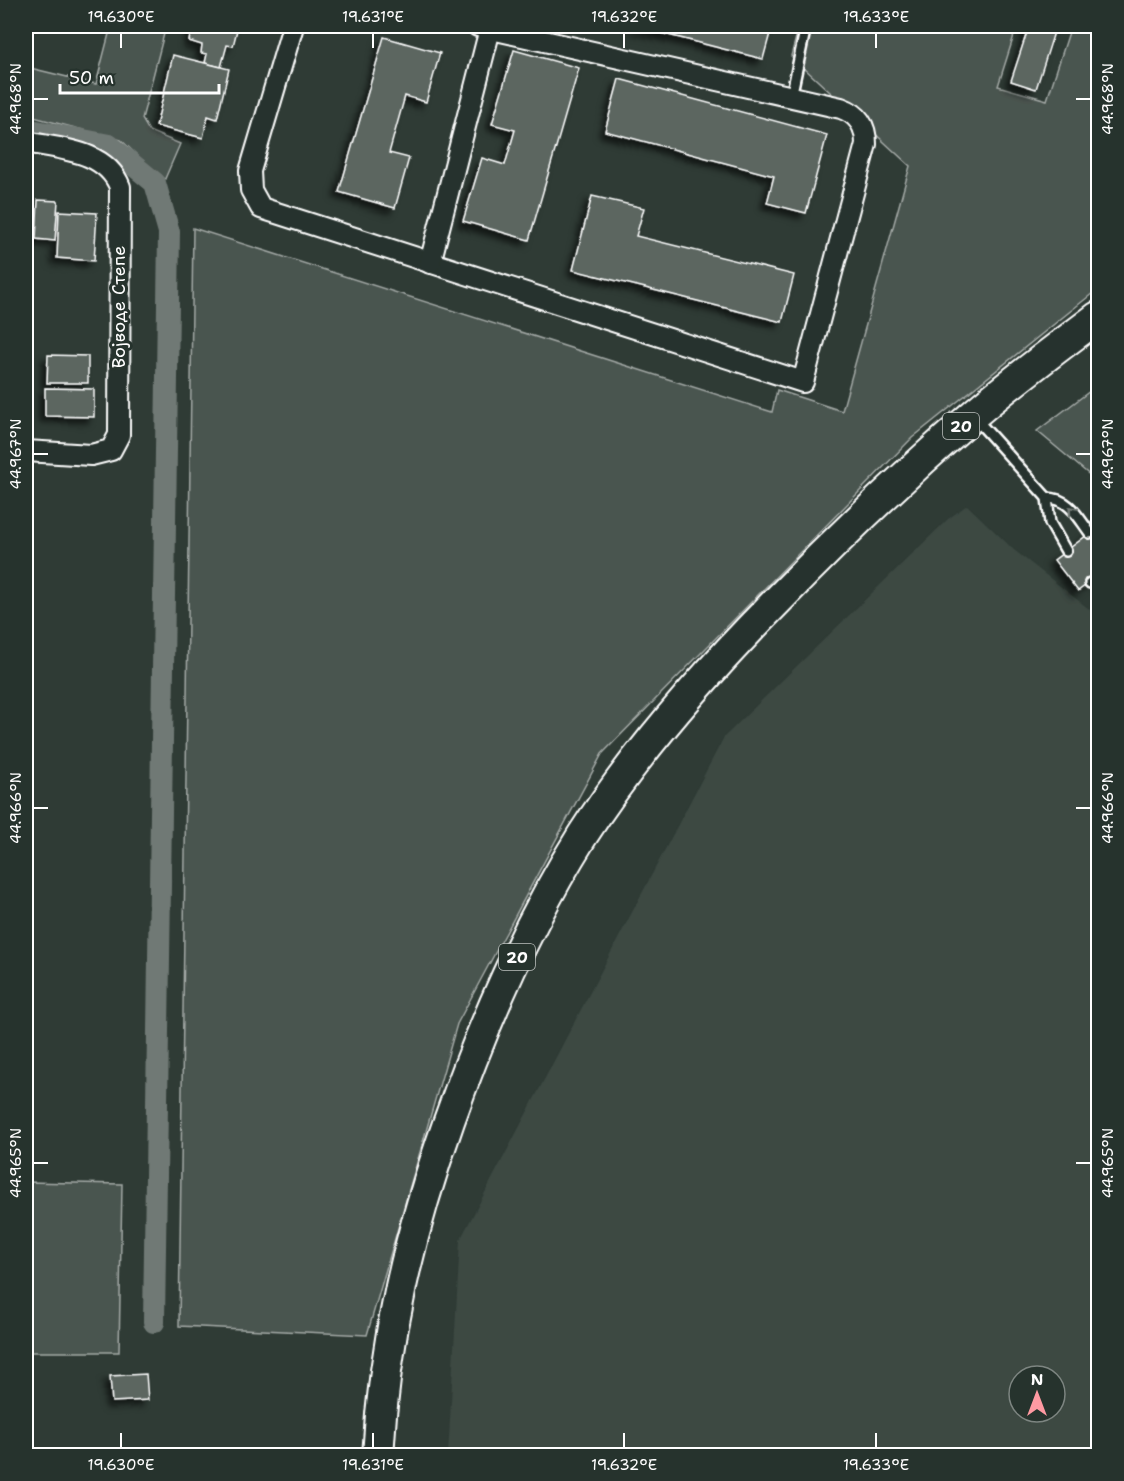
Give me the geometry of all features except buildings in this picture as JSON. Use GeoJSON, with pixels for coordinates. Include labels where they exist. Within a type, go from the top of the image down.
{"type":"FeatureCollection","features":[{"type":"Feature","properties":{"kind":"main road","name":"20"},"geometry":{"type":"LineString","coordinates":[[378,1455],[380,1416],[394,1323],[412,1232],[436,1159],[473,1054],[501,989],[582,836],[628,772],[715,664],[832,545],[973,415],[1098,317]]}},
{"type":"Feature","properties":{"kind":"street"},"geometry":{"type":"LineString","coordinates":[[293,26],[249,181],[255,199],[261,208],[430,263],[803,382],[866,136],[861,122],[849,111],[484,27],[430,263]]}},
{"type":"Feature","properties":{"kind":"street","name":"Војводе Степе"},"geometry":{"type":"LineString","coordinates":[[26,142],[97,159],[114,171],[120,187],[119,435],[111,450],[91,455],[26,451]]}},
{"type":"Feature","properties":{"kind":"lane"},"geometry":{"type":"LineString","coordinates":[[791,97],[806,26]]}},
{"type":"Feature","properties":{"kind":"lane"},"geometry":{"type":"LineString","coordinates":[[973,415],[1047,498],[1050,523],[1066,551]]}},
{"type":"Feature","properties":{"kind":"lane"},"geometry":{"type":"LineString","coordinates":[[1047,498],[1058,498],[1068,504],[1090,533]]}},
{"type":"Feature","properties":{"kind":"shaded area"},"geometry":{"type":"Polygon","coordinates":[[[111,26],[166,26],[142,119],[149,131],[180,144],[164,181],[121,140],[26,115],[26,67],[96,84],[111,26]]]}},
{"type":"Feature","properties":{"kind":"shaded area"},"geometry":{"type":"Polygon","coordinates":[[[799,26],[1017,26],[998,86],[1047,100],[1071,26],[1098,29],[1098,289],[912,438],[602,754],[457,1024],[367,1335],[179,1326],[193,228],[772,412],[777,390],[842,411],[910,166],[791,56],[799,26]]]}},
{"type":"Feature","properties":{"kind":"shaded area"},"geometry":{"type":"Polygon","coordinates":[[[1098,385],[1098,482],[1037,431],[1098,385]]]}},
{"type":"Feature","properties":{"kind":"shaded area"},"geometry":{"type":"Polygon","coordinates":[[[967,505],[1014,550],[1098,616],[1098,1455],[448,1455],[460,1240],[724,737],[948,519],[967,505]]]}},
{"type":"Feature","properties":{"kind":"shaded area"},"geometry":{"type":"Polygon","coordinates":[[[26,1182],[122,1184],[119,1352],[26,1352],[26,1182]]]}},
{"type":"Feature","properties":{"kind":"waterway"},"geometry":{"type":"LineString","coordinates":[[26,129],[109,145],[155,183],[169,232],[154,1322]]}}]}
